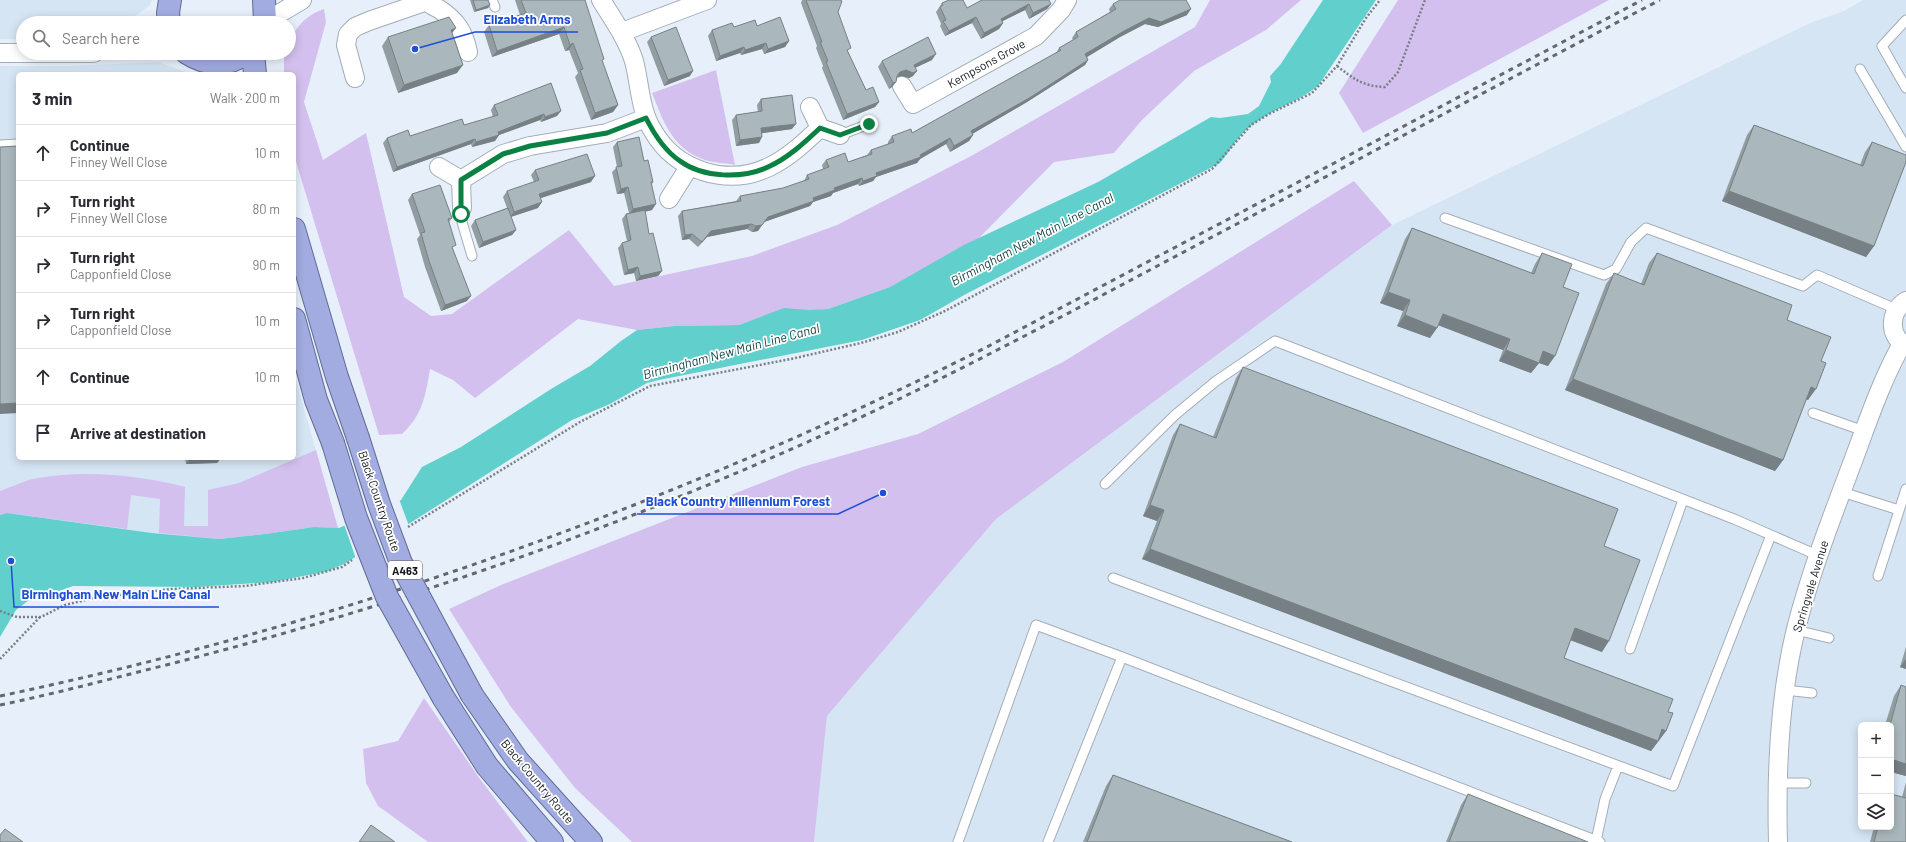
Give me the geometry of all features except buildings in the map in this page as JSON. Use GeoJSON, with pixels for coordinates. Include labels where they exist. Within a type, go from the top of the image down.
{"type":"FeatureCollection","features":[{"type":"Feature","properties":{"kind":"highway"},"geometry":{"type":"LineString","coordinates":[[168,16],[170,0]]}},
{"type":"Feature","properties":{"kind":"highway"},"geometry":{"type":"LineString","coordinates":[[264,0],[265,16]]}},
{"type":"Feature","properties":{"kind":"highway"},"geometry":{"type":"LineString","coordinates":[[201,60],[213,68],[233,60]]}},
{"type":"Feature","properties":{"kind":"highway"},"geometry":{"type":"LineString","coordinates":[[254,60],[255,72]]}},
{"type":"Feature","properties":{"kind":"highway","name":"Black Country Route"},"geometry":{"type":"LineString","coordinates":[[296,236],[337,377],[379,504],[401,563],[472,695],[518,761],[591,842]]}},
{"type":"Feature","properties":{"kind":"highway","name":"A463"},"geometry":{"type":"LineString","coordinates":[[296,326],[316,400],[333,443],[356,518],[387,597],[443,697],[487,766],[552,842]]}},
{"type":"Feature","properties":{"kind":"street"},"geometry":{"type":"LineString","coordinates":[[276,16],[302,0]]}},
{"type":"Feature","properties":{"kind":"street"},"geometry":{"type":"LineString","coordinates":[[355,78],[346,45],[348,34],[355,27],[427,0],[429,5],[449,16],[458,24],[465,39],[468,52]]}},
{"type":"Feature","properties":{"kind":"street"},"geometry":{"type":"LineString","coordinates":[[601,0],[622,32],[633,60],[646,118],[662,145],[679,161],[689,167],[703,172],[728,175],[749,174],[759,171],[786,157],[820,128]]}},
{"type":"Feature","properties":{"kind":"street"},"geometry":{"type":"LineString","coordinates":[[622,32],[706,0]]}},
{"type":"Feature","properties":{"kind":"street","name":"Kempsons Grove"},"geometry":{"type":"LineString","coordinates":[[902,86],[913,104],[1036,36],[1061,10],[1067,0]]}},
{"type":"Feature","properties":{"kind":"street"},"geometry":{"type":"LineString","coordinates":[[0,53],[16,53]]}},
{"type":"Feature","properties":{"kind":"street"},"geometry":{"type":"LineString","coordinates":[[810,107],[820,128],[840,135]]}},
{"type":"Feature","properties":{"kind":"street"},"geometry":{"type":"LineString","coordinates":[[461,180],[503,154],[530,146],[607,133],[646,118]]}},
{"type":"Feature","properties":{"kind":"street"},"geometry":{"type":"LineString","coordinates":[[439,167],[461,180]]}},
{"type":"Feature","properties":{"kind":"street"},"geometry":{"type":"LineString","coordinates":[[669,199],[689,167]]}},
{"type":"Feature","properties":{"kind":"street"},"geometry":{"type":"LineString","coordinates":[[461,180],[462,208]]}},
{"type":"Feature","properties":{"kind":"street","name":"Springvale Avenue"},"geometry":{"type":"LineString","coordinates":[[1778,842],[1778,783],[1785,690],[1796,630],[1817,555],[1893,361],[1904,345],[1897,338],[1892,324],[1901,305]]}},
{"type":"Feature","properties":{"kind":"lane"},"geometry":{"type":"LineString","coordinates":[[1906,20],[1882,46],[1906,88]]}},
{"type":"Feature","properties":{"kind":"lane"},"geometry":{"type":"LineString","coordinates":[[1860,69],[1906,147]]}},
{"type":"Feature","properties":{"kind":"lane"},"geometry":{"type":"LineString","coordinates":[[840,135],[869,124]]}},
{"type":"Feature","properties":{"kind":"lane"},"geometry":{"type":"LineString","coordinates":[[0,145],[16,144]]}},
{"type":"Feature","properties":{"kind":"lane"},"geometry":{"type":"LineString","coordinates":[[462,208],[462,222],[472,256]]}},
{"type":"Feature","properties":{"kind":"lane"},"geometry":{"type":"LineString","coordinates":[[1445,218],[1604,275],[1616,269],[1631,242],[1646,228],[1803,286],[1817,275],[1901,305]]}},
{"type":"Feature","properties":{"kind":"lane"},"geometry":{"type":"LineString","coordinates":[[1105,484],[1175,416],[1216,380],[1275,341],[1683,500],[1817,555]]}},
{"type":"Feature","properties":{"kind":"lane"},"geometry":{"type":"LineString","coordinates":[[1813,413],[1864,432]]}},
{"type":"Feature","properties":{"kind":"lane"},"geometry":{"type":"LineString","coordinates":[[1878,576],[1906,489]]}},
{"type":"Feature","properties":{"kind":"lane"},"geometry":{"type":"LineString","coordinates":[[1842,492],[1899,510]]}},
{"type":"Feature","properties":{"kind":"lane"},"geometry":{"type":"LineString","coordinates":[[1630,648],[1683,500]]}},
{"type":"Feature","properties":{"kind":"lane"},"geometry":{"type":"LineString","coordinates":[[1113,578],[1673,786],[1770,535]]}},
{"type":"Feature","properties":{"kind":"lane"},"geometry":{"type":"LineString","coordinates":[[958,842],[1036,625],[1598,842],[1605,799],[1618,766]]}},
{"type":"Feature","properties":{"kind":"lane"},"geometry":{"type":"LineString","coordinates":[[1796,630],[1829,638]]}},
{"type":"Feature","properties":{"kind":"lane"},"geometry":{"type":"LineString","coordinates":[[1048,842],[1122,657]]}},
{"type":"Feature","properties":{"kind":"lane"},"geometry":{"type":"LineString","coordinates":[[1785,690],[1812,693]]}},
{"type":"Feature","properties":{"kind":"lane"},"geometry":{"type":"LineString","coordinates":[[1778,783],[1806,783]]}},
{"type":"Feature","properties":{"kind":"path"},"geometry":{"type":"LineString","coordinates":[[404,530],[580,422],[650,386],[791,359],[861,343],[898,332],[945,311],[1212,169],[1252,125],[1312,93],[1337,66],[1366,18],[1380,0]]}},
{"type":"Feature","properties":{"kind":"path"},"geometry":{"type":"LineString","coordinates":[[1337,66],[1355,80],[1368,86],[1384,88],[1398,72],[1426,0]]}},
{"type":"Feature","properties":{"kind":"path"},"geometry":{"type":"LineString","coordinates":[[0,659],[40,617],[65,605],[98,597],[172,589],[245,586],[303,578],[342,567],[353,560]]}},
{"type":"Feature","properties":{"kind":"path"},"geometry":{"type":"LineString","coordinates":[[0,611],[17,617],[40,617]]}},
{"type":"Feature","properties":{"kind":"shaded area"},"geometry":{"type":"Polygon","coordinates":[[[0,0],[152,0],[150,5],[135,16],[16,16],[16,39],[0,39],[0,0]]]}},
{"type":"Feature","properties":{"kind":"shaded area"},"geometry":{"type":"Polygon","coordinates":[[[1210,0],[1301,0],[1266,30],[1194,71],[1142,120],[1114,153],[1054,162],[978,239],[890,287],[828,309],[763,316],[739,325],[674,326],[637,330],[578,319],[475,398],[453,380],[430,369],[425,396],[419,412],[409,427],[402,434],[379,435],[296,162],[296,72],[284,72],[284,60],[296,60],[296,30],[311,15],[317,12],[324,9],[326,22],[304,102],[323,160],[366,133],[404,297],[431,316],[452,314],[569,230],[614,286],[752,256],[837,225],[973,155],[1195,27],[1210,0]]]}},
{"type":"Feature","properties":{"kind":"shaded area"},"geometry":{"type":"Polygon","coordinates":[[[1398,0],[1609,0],[1363,133],[1339,93],[1398,0]]]}},
{"type":"Feature","properties":{"kind":"shaded area"},"geometry":{"type":"Polygon","coordinates":[[[1863,0],[1906,0],[1906,842],[814,842],[827,716],[996,519],[1392,225],[1810,23],[1844,11],[1863,0]]]}},
{"type":"Feature","properties":{"kind":"shaded area"},"geometry":{"type":"Polygon","coordinates":[[[158,62],[186,72],[16,72],[16,460],[296,460],[296,380],[338,528],[314,527],[219,539],[152,533],[7,513],[0,515],[0,66],[69,66],[158,62]]]}},
{"type":"Feature","properties":{"kind":"shaded area"},"geometry":{"type":"Polygon","coordinates":[[[716,70],[735,165],[705,160],[684,149],[665,124],[652,93],[716,70]]]}},
{"type":"Feature","properties":{"kind":"shaded area"},"geometry":{"type":"Polygon","coordinates":[[[1354,181],[1392,225],[996,519],[827,716],[814,842],[632,842],[575,788],[511,707],[449,609],[501,585],[802,467],[918,434],[1063,362],[1354,181]]]}},
{"type":"Feature","properties":{"kind":"shaded area"},"geometry":{"type":"Polygon","coordinates":[[[316,450],[338,528],[314,527],[219,539],[159,533],[160,499],[131,495],[127,529],[7,513],[0,515],[0,491],[23,482],[38,478],[75,474],[112,475],[149,479],[185,487],[184,526],[208,526],[208,490],[239,483],[293,460],[296,460],[296,459],[316,450]]]}},
{"type":"Feature","properties":{"kind":"shaded area"},"geometry":{"type":"Polygon","coordinates":[[[424,698],[480,779],[528,842],[428,842],[378,806],[366,783],[363,749],[398,741],[424,698]]]}},
{"type":"Feature","properties":{"kind":"water"},"geometry":{"type":"Polygon","coordinates":[[[1323,0],[1376,0],[1318,86],[1310,92],[1255,122],[1240,137],[1220,163],[966,294],[920,320],[862,340],[647,383],[610,404],[572,420],[344,564],[328,571],[273,582],[196,587],[73,586],[43,597],[29,600],[16,610],[0,637],[0,515],[7,513],[152,533],[219,539],[314,527],[339,528],[401,500],[422,467],[461,447],[551,389],[590,366],[637,330],[674,326],[739,325],[784,308],[810,310],[828,309],[890,287],[964,245],[1098,182],[1211,117],[1220,118],[1248,114],[1259,106],[1271,82],[1270,76],[1280,65],[1323,0]]]}},
{"type":"Feature","properties":{"kind":"pier"},"geometry":{"type":"Polygon","coordinates":[[[399,499],[409,526],[356,559],[344,524],[399,499]]]}},
{"type":"Feature","properties":{"kind":"railway"},"geometry":{"type":"LineString","coordinates":[[0,696],[128,667],[255,633],[380,596],[504,554],[626,508],[747,458],[867,405],[985,348],[1642,0]]}},
{"type":"Feature","properties":{"kind":"railway"},"geometry":{"type":"LineString","coordinates":[[0,705],[227,649],[395,600],[560,543],[723,479],[894,402],[984,357],[1660,0]]}},
{"type":"Feature","properties":{"kind":"place","name":"Elizabeth Arms"},"geometry":{"type":"Point","coordinates":[415,49]}},
{"type":"Feature","properties":{"kind":"place","name":"Black Country Millennium Forest"},"geometry":{"type":"Point","coordinates":[883,493]}},
{"type":"Feature","properties":{"kind":"place","name":"Birmingham New Main Line Canal"},"geometry":{"type":"Point","coordinates":[11,561]}},
{"type":"Feature","properties":{"kind":"route"},"geometry":{"type":"LineString","coordinates":[[461,214],[461,180],[503,154],[530,146],[607,133],[646,118],[662,145],[679,161],[689,167],[703,172],[728,175],[749,174],[769,167],[786,157],[820,128],[840,135],[869,124]]}}]}
